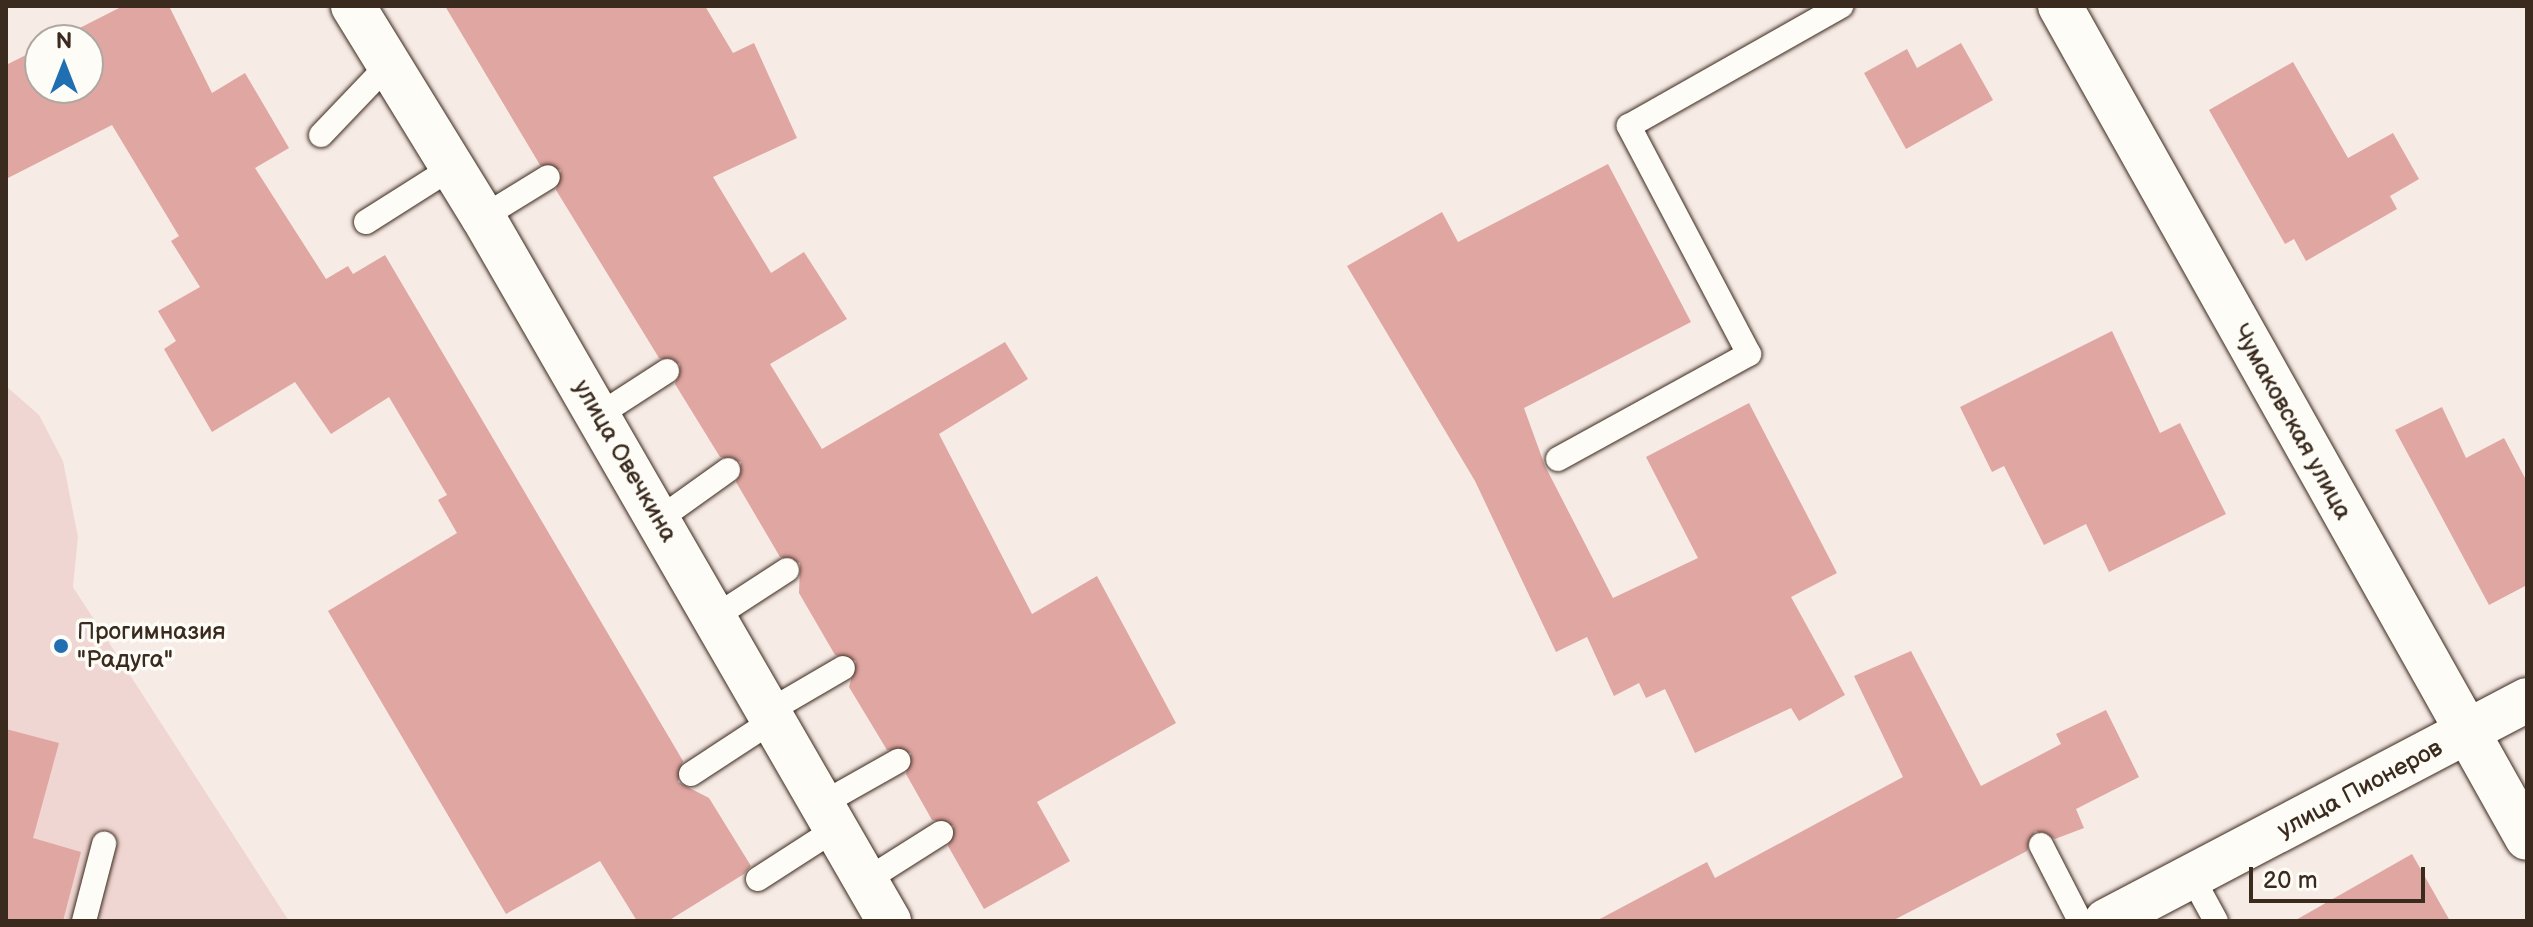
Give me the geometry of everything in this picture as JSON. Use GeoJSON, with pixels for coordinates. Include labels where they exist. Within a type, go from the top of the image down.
{"type":"FeatureCollection","features":[{"type":"Feature","properties":{"kind":"street","name":"улица Овечкина"},"geometry":{"type":"LineString","coordinates":[[353,6],[453,167],[599,415],[769,717],[889,921]]}},
{"type":"Feature","properties":{"kind":"street","name":"Чумаковская улица"},"geometry":{"type":"LineString","coordinates":[[2060,6],[2527,838]]}},
{"type":"Feature","properties":{"kind":"street","name":"улица Пионеров"},"geometry":{"type":"LineString","coordinates":[[2107,919],[2527,700]]}},
{"type":"Feature","properties":{"kind":"lane"},"geometry":{"type":"LineString","coordinates":[[1558,459],[1749,354],[1629,126],[1841,6]]}},
{"type":"Feature","properties":{"kind":"lane"},"geometry":{"type":"LineString","coordinates":[[321,135],[388,65]]}},
{"type":"Feature","properties":{"kind":"lane"},"geometry":{"type":"LineString","coordinates":[[366,222],[453,167]]}},
{"type":"Feature","properties":{"kind":"lane"},"geometry":{"type":"LineString","coordinates":[[483,217],[548,177]]}},
{"type":"Feature","properties":{"kind":"lane"},"geometry":{"type":"LineString","coordinates":[[599,415],[667,371]]}},
{"type":"Feature","properties":{"kind":"lane"},"geometry":{"type":"LineString","coordinates":[[658,520],[728,470]]}},
{"type":"Feature","properties":{"kind":"lane"},"geometry":{"type":"LineString","coordinates":[[713,618],[787,570]]}},
{"type":"Feature","properties":{"kind":"lane"},"geometry":{"type":"LineString","coordinates":[[691,774],[843,668]]}},
{"type":"Feature","properties":{"kind":"lane"},"geometry":{"type":"LineString","coordinates":[[758,879],[827,817],[898,761]]}},
{"type":"Feature","properties":{"kind":"lane"},"geometry":{"type":"LineString","coordinates":[[865,881],[941,833]]}},
{"type":"Feature","properties":{"kind":"lane"},"geometry":{"type":"LineString","coordinates":[[84,921],[104,844]]}},
{"type":"Feature","properties":{"kind":"lane"},"geometry":{"type":"LineString","coordinates":[[2041,845],[2107,919]]}},
{"type":"Feature","properties":{"kind":"lane"},"geometry":{"type":"LineString","coordinates":[[2192,877],[2216,921]]}},
{"type":"Feature","properties":{"kind":"shaded area","name":"Прогимназия \"Радуга\""},"geometry":{"type":"Polygon","coordinates":[[[6,386],[39,415],[63,461],[78,537],[73,587],[289,921],[6,921],[6,386]]]}},
{"type":"Feature","properties":{"kind":"building"},"geometry":{"type":"Polygon","coordinates":[[[123,6],[169,6],[212,93],[245,73],[289,148],[255,168],[326,279],[348,266],[353,274],[385,255],[683,761],[678,782],[709,798],[751,866],[744,874],[668,921],[637,921],[600,861],[506,914],[328,611],[457,533],[438,500],[447,495],[389,397],[331,434],[295,382],[212,432],[164,349],[176,341],[158,311],[200,287],[171,241],[179,236],[112,125],[6,179],[6,65],[24,56],[24,104],[104,104],[104,24],[88,24],[123,6]]]}},
{"type":"Feature","properties":{"kind":"building"},"geometry":{"type":"Polygon","coordinates":[[[445,6],[705,6],[733,53],[754,43],[797,138],[713,177],[771,273],[804,252],[847,319],[770,364],[822,449],[1005,342],[1028,379],[939,434],[1032,614],[1097,576],[1176,723],[1037,802],[1070,861],[984,909],[948,846],[954,826],[932,820],[906,774],[911,753],[887,750],[849,687],[856,661],[835,655],[799,593],[800,563],[780,557],[736,482],[741,462],[720,457],[675,384],[680,364],[659,358],[556,190],[561,170],[540,165],[445,6]]]}},
{"type":"Feature","properties":{"kind":"building"},"geometry":{"type":"Polygon","coordinates":[[[1961,43],[1993,100],[1906,149],[1864,73],[1907,49],[1917,68],[1961,43]]]}},
{"type":"Feature","properties":{"kind":"building"},"geometry":{"type":"Polygon","coordinates":[[[2293,62],[2348,158],[2393,133],[2419,179],[2390,196],[2397,209],[2306,261],[2294,239],[2285,244],[2209,110],[2293,62]]]}},
{"type":"Feature","properties":{"kind":"building"},"geometry":{"type":"Polygon","coordinates":[[[1608,164],[1691,322],[1524,408],[1545,466],[1613,598],[1698,558],[1646,457],[1749,403],[1837,573],[1791,597],[1845,695],[1799,721],[1791,708],[1695,753],[1665,689],[1646,698],[1639,683],[1614,696],[1587,637],[1556,652],[1475,481],[1347,266],[1442,212],[1458,242],[1608,164]]]}},
{"type":"Feature","properties":{"kind":"building"},"geometry":{"type":"Polygon","coordinates":[[[2112,331],[2160,433],[2180,423],[2226,514],[2109,572],[2086,524],[2044,545],[2004,466],[1992,472],[1960,407],[2112,331]]]}},
{"type":"Feature","properties":{"kind":"building"},"geometry":{"type":"Polygon","coordinates":[[[2442,407],[2466,458],[2504,438],[2527,482],[2527,585],[2489,605],[2395,430],[2442,407]]]}},
{"type":"Feature","properties":{"kind":"building"},"geometry":{"type":"Polygon","coordinates":[[[1911,651],[1981,786],[2061,744],[2056,734],[2106,710],[2139,777],[2076,809],[2084,828],[2055,839],[2035,831],[2027,851],[1892,921],[1596,921],[1707,862],[1715,878],[1903,777],[1854,676],[1911,651]]]}},
{"type":"Feature","properties":{"kind":"building"},"geometry":{"type":"Polygon","coordinates":[[[6,729],[59,743],[33,838],[81,852],[63,921],[6,921],[6,729]]]}},
{"type":"Feature","properties":{"kind":"building"},"geometry":{"type":"Polygon","coordinates":[[[2412,854],[2450,921],[2294,921],[2412,854]]]}},
{"type":"Feature","properties":{"kind":"place","name":"Прогимназия \"Радуга\""},"geometry":{"type":"Point","coordinates":[61,646]}}]}
